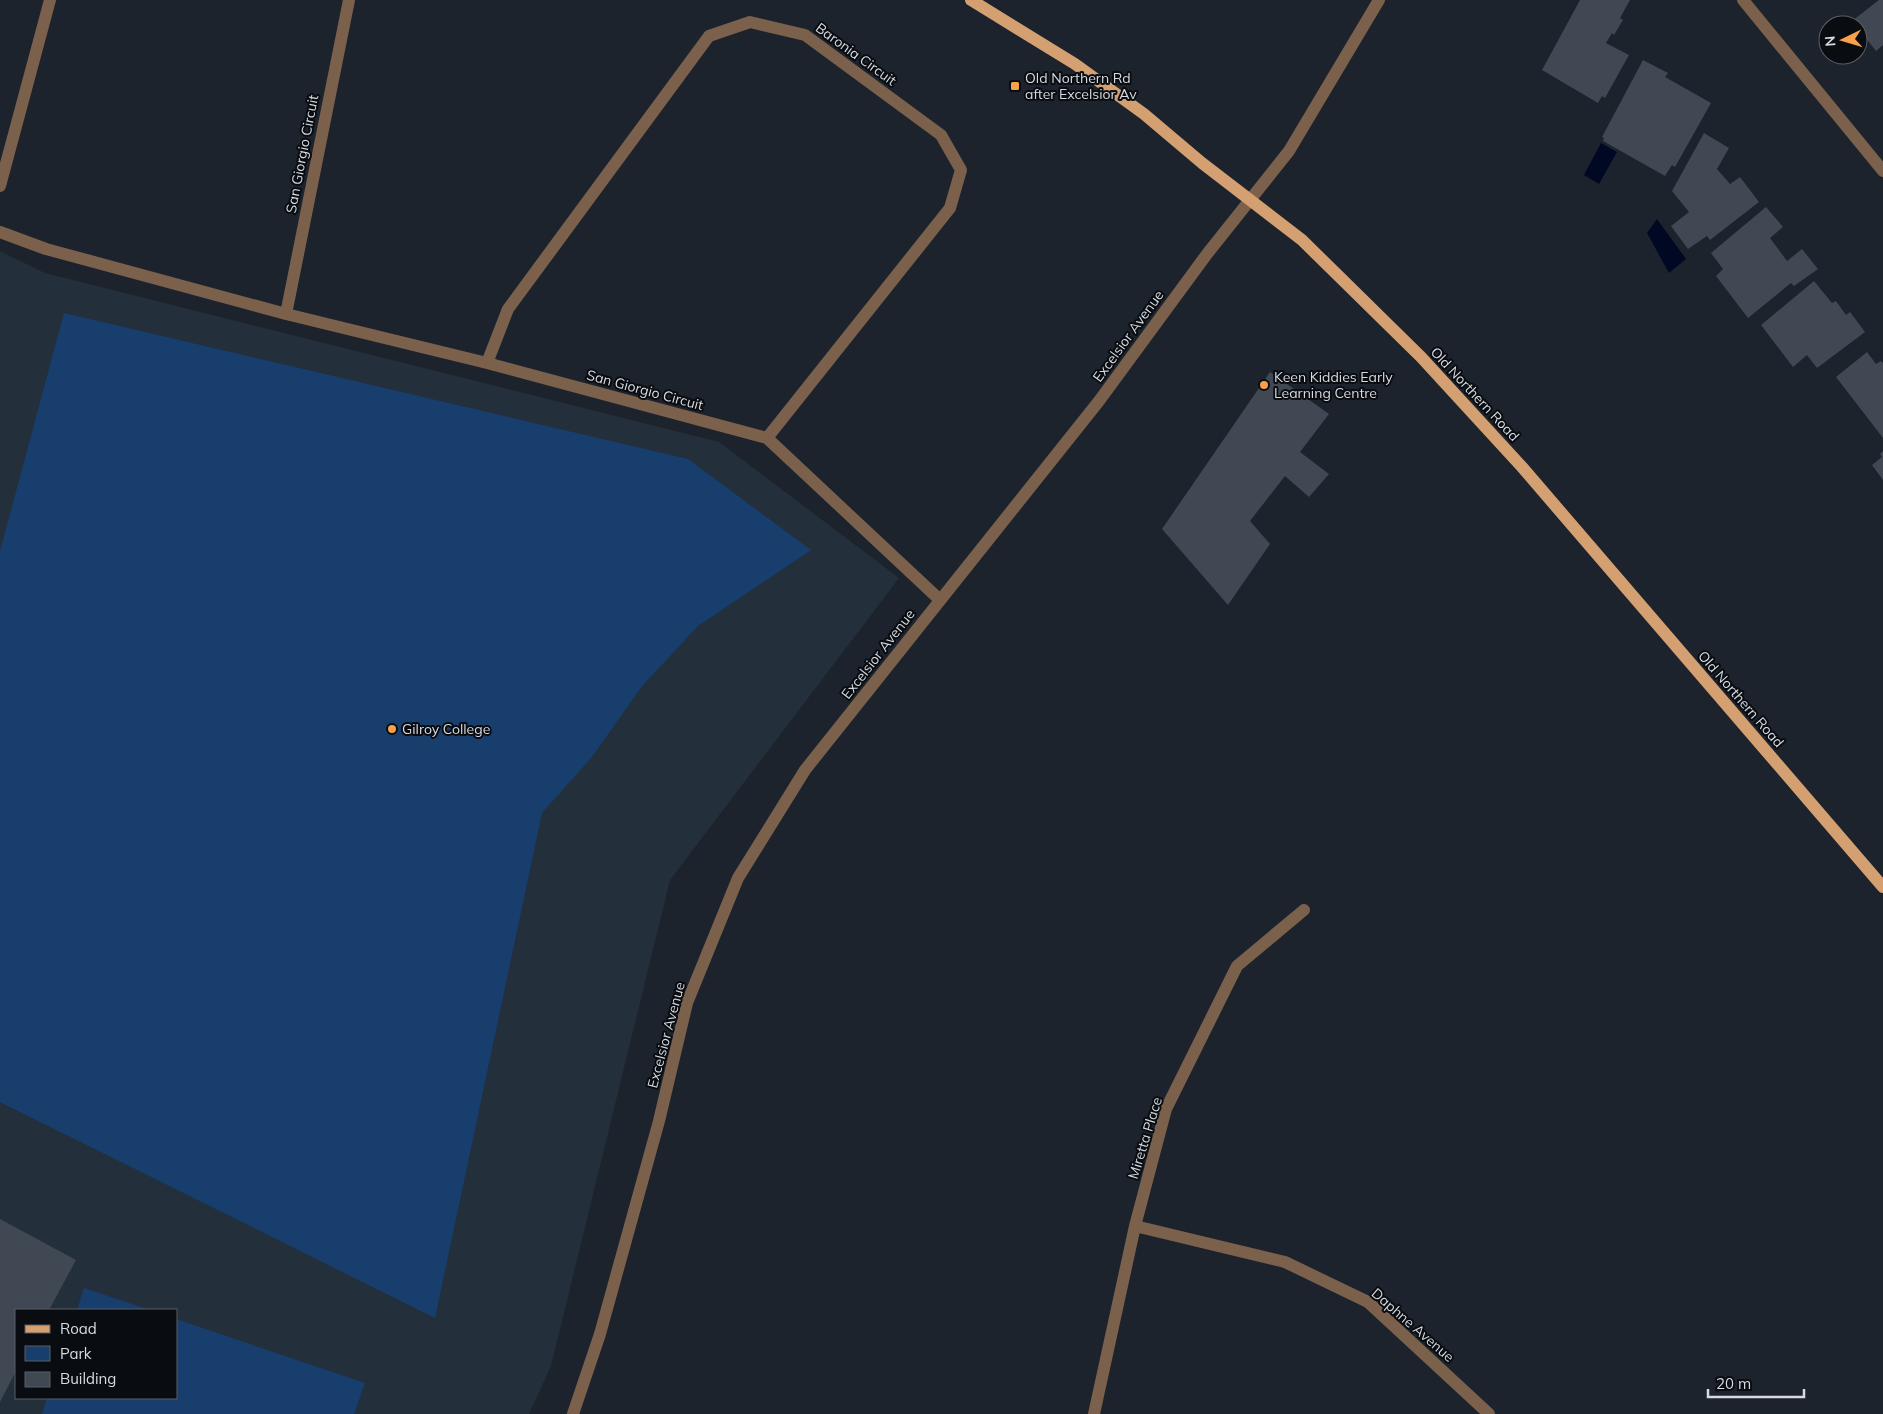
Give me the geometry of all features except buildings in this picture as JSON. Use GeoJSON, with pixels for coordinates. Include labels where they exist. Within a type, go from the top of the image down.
{"type":"FeatureCollection","features":[{"type":"Feature","properties":{"kind":"main road","name":"Old Northern Road"},"geometry":{"type":"LineString","coordinates":[[971,0],[1075,64],[1144,114],[1202,163],[1302,240],[1441,379],[1522,468],[1883,887]]}},
{"type":"Feature","properties":{"kind":"street"},"geometry":{"type":"LineString","coordinates":[[0,186],[50,0]]}},
{"type":"Feature","properties":{"kind":"street","name":"San Giorgio Circuit"},"geometry":{"type":"LineString","coordinates":[[286,314],[349,0]]}},
{"type":"Feature","properties":{"kind":"street","name":"Excelsior Avenue"},"geometry":{"type":"LineString","coordinates":[[573,1414],[600,1334],[656,1130],[687,1003],[738,878],[805,770],[1099,401],[1207,254],[1289,151],[1379,0]]}},
{"type":"Feature","properties":{"kind":"street"},"geometry":{"type":"LineString","coordinates":[[1743,0],[1883,171]]}},
{"type":"Feature","properties":{"kind":"street","name":"Baronia Circuit"},"geometry":{"type":"LineString","coordinates":[[487,363],[508,309],[709,36],[750,22],[805,34],[942,135],[961,170],[950,208],[767,438]]}},
{"type":"Feature","properties":{"kind":"street","name":"San Giorgio Circuit"},"geometry":{"type":"LineString","coordinates":[[0,232],[46,249],[286,314],[487,363],[767,438],[940,600]]}},
{"type":"Feature","properties":{"kind":"street","name":"Miretta Place"},"geometry":{"type":"LineString","coordinates":[[1094,1414],[1135,1226],[1166,1109],[1237,966],[1304,910]]}},
{"type":"Feature","properties":{"kind":"street","name":"Daphne Avenue"},"geometry":{"type":"LineString","coordinates":[[1135,1226],[1285,1262],[1368,1302],[1489,1414]]}},
{"type":"Feature","properties":{"kind":"shaded area"},"geometry":{"type":"Polygon","coordinates":[[[1601,143],[1617,152],[1599,184],[1584,175],[1601,143]]]}},
{"type":"Feature","properties":{"kind":"shaded area"},"geometry":{"type":"Polygon","coordinates":[[[1657,219],[1686,259],[1669,273],[1647,233],[1657,219]]]}},
{"type":"Feature","properties":{"kind":"shaded area","name":"Gilroy College"},"geometry":{"type":"Polygon","coordinates":[[[0,251],[45,273],[719,442],[899,578],[670,880],[551,1366],[529,1414],[0,1414],[0,251]]]}},
{"type":"Feature","properties":{"kind":"green space","name":"Gilroy College"},"geometry":{"type":"Polygon","coordinates":[[[64,313],[688,459],[811,550],[698,626],[642,686],[592,757],[542,813],[435,1318],[0,1102],[0,551],[64,313]]]}},
{"type":"Feature","properties":{"kind":"green space"},"geometry":{"type":"Polygon","coordinates":[[[84,1288],[147,1309],[77,1309],[84,1288]]]}},
{"type":"Feature","properties":{"kind":"green space"},"geometry":{"type":"Polygon","coordinates":[[[178,1320],[365,1383],[354,1414],[42,1414],[47,1399],[178,1399],[178,1320]]]}},
{"type":"Feature","properties":{"kind":"place","name":"Old Northern Rd after Excelsior Av"},"geometry":{"type":"Point","coordinates":[1015,86]}},
{"type":"Feature","properties":{"kind":"place","name":"Keen Kiddies Early Learning Centre"},"geometry":{"type":"Point","coordinates":[1264,385]}},
{"type":"Feature","properties":{"kind":"place","name":"Gilroy College"},"geometry":{"type":"Point","coordinates":[392,729]}}]}
